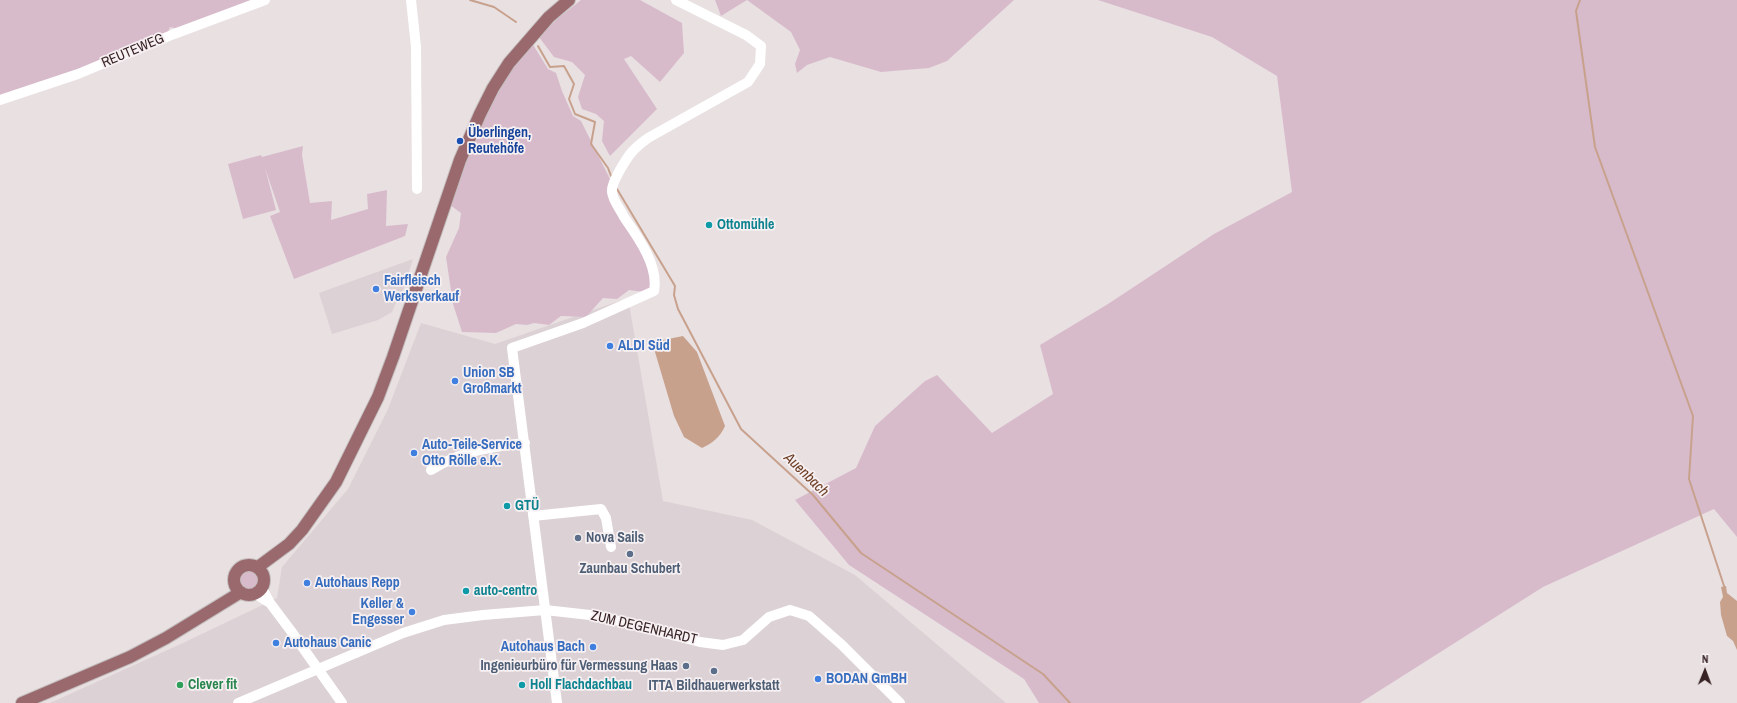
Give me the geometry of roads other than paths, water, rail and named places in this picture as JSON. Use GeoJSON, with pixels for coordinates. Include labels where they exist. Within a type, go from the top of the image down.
{"type":"FeatureCollection","features":[{"type":"Feature","properties":{"kind":"main road"},"geometry":{"type":"LineString","coordinates":[[260,570],[302,530],[336,482],[378,397],[396,351],[460,160],[493,88],[509,63],[524,45],[549,17],[570,0]]}},
{"type":"Feature","properties":{"kind":"main road"},"geometry":{"type":"LineString","coordinates":[[249,565],[260,570],[264,581],[258,591],[249,594],[238,588],[235,575],[240,568],[249,565]]}},
{"type":"Feature","properties":{"kind":"main road"},"geometry":{"type":"LineString","coordinates":[[22,703],[130,657],[166,638],[206,613],[238,588]]}},
{"type":"Feature","properties":{"kind":"street","name":"REUTEWEG"},"geometry":{"type":"LineString","coordinates":[[0,100],[78,74],[174,34],[265,0]]}},
{"type":"Feature","properties":{"kind":"street"},"geometry":{"type":"LineString","coordinates":[[411,0],[416,47],[417,188]]}},
{"type":"Feature","properties":{"kind":"street"},"geometry":{"type":"LineString","coordinates":[[557,703],[512,348],[582,323],[654,291],[655,277],[651,264],[635,232],[616,203],[612,193],[612,186],[633,149],[648,138],[748,82],[760,64],[761,46],[746,35],[676,0]]}},
{"type":"Feature","properties":{"kind":"street"},"geometry":{"type":"LineString","coordinates":[[431,470],[443,462],[480,448],[525,443]]}},
{"type":"Feature","properties":{"kind":"street"},"geometry":{"type":"LineString","coordinates":[[533,516],[601,509],[606,518],[611,547]]}},
{"type":"Feature","properties":{"kind":"street"},"geometry":{"type":"LineString","coordinates":[[258,591],[270,604],[342,703]]}},
{"type":"Feature","properties":{"kind":"street","name":"ZUM DEGENHARDT"},"geometry":{"type":"LineString","coordinates":[[238,703],[403,633],[444,620],[545,610],[599,616],[700,642],[723,645],[743,640],[769,617],[790,610],[809,616],[842,645],[900,703]]}},
{"type":"Feature","properties":{"kind":"waterway","name":"Auenbach"},"geometry":{"type":"LineString","coordinates":[[470,0],[494,7],[516,22]]}},
{"type":"Feature","properties":{"kind":"waterway"},"geometry":{"type":"LineString","coordinates":[[1580,0],[1576,11],[1595,147],[1693,416],[1689,479],[1725,589]]}},
{"type":"Feature","properties":{"kind":"waterway","name":"Auenbach"},"geometry":{"type":"LineString","coordinates":[[538,46],[550,67],[564,66],[574,84],[569,99],[575,114],[595,122],[591,144],[608,168],[611,176]]}},
{"type":"Feature","properties":{"kind":"waterway","name":"Auenbach"},"geometry":{"type":"LineString","coordinates":[[617,189],[675,286],[674,295],[678,309],[741,429],[813,495],[861,553],[1043,674],[1070,703]]}},
{"type":"Feature","properties":{"kind":"place","name":"Überlingen, Reutehöfe"},"geometry":{"type":"Point","coordinates":[460,141]}},
{"type":"Feature","properties":{"kind":"place","name":"Ottomühle"},"geometry":{"type":"Point","coordinates":[709,225]}},
{"type":"Feature","properties":{"kind":"place","name":"Fairfleisch Werksverkauf"},"geometry":{"type":"Point","coordinates":[376,289]}},
{"type":"Feature","properties":{"kind":"place","name":"ALDI Süd"},"geometry":{"type":"Point","coordinates":[610,346]}},
{"type":"Feature","properties":{"kind":"place","name":"Union SB Großmarkt"},"geometry":{"type":"Point","coordinates":[455,381]}},
{"type":"Feature","properties":{"kind":"place","name":"Auto-Teile-Service Otto Rölle e.K."},"geometry":{"type":"Point","coordinates":[414,453]}},
{"type":"Feature","properties":{"kind":"place","name":"GTÜ"},"geometry":{"type":"Point","coordinates":[507,506]}},
{"type":"Feature","properties":{"kind":"place","name":"Nova Sails"},"geometry":{"type":"Point","coordinates":[578,538]}},
{"type":"Feature","properties":{"kind":"place","name":"Zaunbau Schubert"},"geometry":{"type":"Point","coordinates":[630,554]}},
{"type":"Feature","properties":{"kind":"place","name":"Autohaus Repp"},"geometry":{"type":"Point","coordinates":[307,583]}},
{"type":"Feature","properties":{"kind":"place","name":"auto-centro"},"geometry":{"type":"Point","coordinates":[466,591]}},
{"type":"Feature","properties":{"kind":"place","name":"Keller & Engesser"},"geometry":{"type":"Point","coordinates":[412,612]}},
{"type":"Feature","properties":{"kind":"place","name":"Autohaus Canic"},"geometry":{"type":"Point","coordinates":[276,643]}},
{"type":"Feature","properties":{"kind":"place","name":"Autohaus Bach"},"geometry":{"type":"Point","coordinates":[593,647]}},
{"type":"Feature","properties":{"kind":"place","name":"Ingenieurbüro für Vermessung Haas"},"geometry":{"type":"Point","coordinates":[686,666]}},
{"type":"Feature","properties":{"kind":"place","name":"ITTA Bildhauerwerkstatt"},"geometry":{"type":"Point","coordinates":[714,671]}},
{"type":"Feature","properties":{"kind":"place","name":"BODAN GmBH"},"geometry":{"type":"Point","coordinates":[818,679]}},
{"type":"Feature","properties":{"kind":"place","name":"Clever fit"},"geometry":{"type":"Point","coordinates":[180,685]}},
{"type":"Feature","properties":{"kind":"place","name":"Holl Flachdachbau"},"geometry":{"type":"Point","coordinates":[522,685]}}]}
